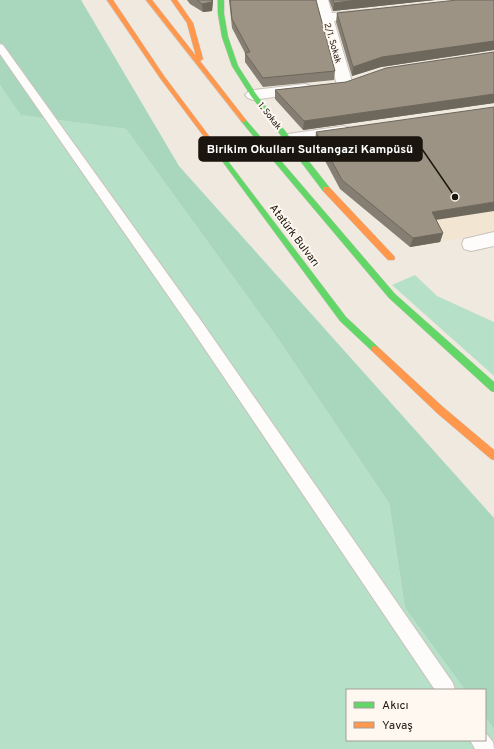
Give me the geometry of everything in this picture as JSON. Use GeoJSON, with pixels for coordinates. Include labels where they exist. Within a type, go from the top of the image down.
{"type":"FeatureCollection","features":[{"type":"Feature","properties":{"kind":"main road","name":"Atatürk Bulvarı"},"geometry":{"type":"LineString","coordinates":[[110,0],[162,77],[343,319],[440,410],[494,456]]}},
{"type":"Feature","properties":{"kind":"main road"},"geometry":{"type":"LineString","coordinates":[[149,0],[268,151],[392,296],[494,388]]}},
{"type":"Feature","properties":{"kind":"main road"},"geometry":{"type":"LineString","coordinates":[[174,0],[190,23],[203,68]]}},
{"type":"Feature","properties":{"kind":"main road","name":"1. Sokak"},"geometry":{"type":"LineString","coordinates":[[221,0],[221,14],[225,37],[235,66],[253,95],[333,198],[391,258]]}},
{"type":"Feature","properties":{"kind":"street","name":"2/1. Sokak"},"geometry":{"type":"LineString","coordinates":[[321,0],[345,85]]}},
{"type":"Feature","properties":{"kind":"street"},"geometry":{"type":"LineString","coordinates":[[326,18],[381,12]]}},
{"type":"Feature","properties":{"kind":"street"},"geometry":{"type":"LineString","coordinates":[[253,95],[345,85],[359,80]]}},
{"type":"Feature","properties":{"kind":"street"},"geometry":{"type":"LineString","coordinates":[[288,140],[357,129]]}},
{"type":"Feature","properties":{"kind":"street"},"geometry":{"type":"LineString","coordinates":[[471,244],[494,240]]}},
{"type":"Feature","properties":{"kind":"lane"},"geometry":{"type":"LineString","coordinates":[[0,47],[197,326],[445,689]]}},
{"type":"Feature","properties":{"kind":"shaded area"},"geometry":{"type":"Polygon","coordinates":[[[494,141],[494,232],[440,242],[395,157],[494,141]]]}},
{"type":"Feature","properties":{"kind":"green space"},"geometry":{"type":"Polygon","coordinates":[[[0,0],[81,0],[179,166],[494,518],[494,729],[486,718],[486,689],[464,689],[405,608],[389,503],[276,336],[126,129],[21,115],[0,85],[0,0]]]}},
{"type":"Feature","properties":{"kind":"green space"},"geometry":{"type":"Polygon","coordinates":[[[0,85],[22,115],[126,129],[276,336],[389,503],[405,608],[464,689],[346,689],[346,741],[486,741],[486,718],[494,729],[494,749],[0,749],[0,85]]]}},
{"type":"Feature","properties":{"kind":"green space"},"geometry":{"type":"Polygon","coordinates":[[[415,275],[437,296],[494,322],[494,376],[392,285],[415,275]]]}},
{"type":"Feature","properties":{"kind":"building"},"geometry":{"type":"Polygon","coordinates":[[[197,0],[212,0],[212,2],[202,4],[197,0]]]}},
{"type":"Feature","properties":{"kind":"building"},"geometry":{"type":"Polygon","coordinates":[[[230,0],[316,0],[335,71],[263,78],[245,53],[250,52],[232,19],[230,0]]]}},
{"type":"Feature","properties":{"kind":"building"},"geometry":{"type":"Polygon","coordinates":[[[333,0],[357,0],[334,3],[333,0]]]}},
{"type":"Feature","properties":{"kind":"building"},"geometry":{"type":"Polygon","coordinates":[[[457,0],[494,0],[494,41],[382,57],[353,67],[337,13],[457,0]]]}},
{"type":"Feature","properties":{"kind":"building"},"geometry":{"type":"Polygon","coordinates":[[[494,52],[494,94],[304,121],[275,90],[346,82],[386,68],[494,52]]]}},
{"type":"Feature","properties":{"kind":"building"},"geometry":{"type":"Polygon","coordinates":[[[494,107],[494,202],[432,212],[443,233],[413,238],[342,180],[316,132],[494,107]]]}},
{"type":"Feature","properties":{"kind":"traffic: fast"},"geometry":{"type":"LineString","coordinates":[[221,0],[221,14],[225,37],[235,66],[253,95],[326,189]]}},
{"type":"Feature","properties":{"kind":"traffic: fast"},"geometry":{"type":"LineString","coordinates":[[244,121],[392,296],[494,388]]}},
{"type":"Feature","properties":{"kind":"traffic: fast"},"geometry":{"type":"LineString","coordinates":[[213,145],[343,319],[375,349]]}},
{"type":"Feature","properties":{"kind":"traffic: slow"},"geometry":{"type":"LineString","coordinates":[[110,0],[162,77],[213,145]]}},
{"type":"Feature","properties":{"kind":"traffic: slow"},"geometry":{"type":"LineString","coordinates":[[149,0],[244,121]]}},
{"type":"Feature","properties":{"kind":"traffic: slow"},"geometry":{"type":"LineString","coordinates":[[174,0],[190,23],[200,59]]}},
{"type":"Feature","properties":{"kind":"traffic: slow"},"geometry":{"type":"LineString","coordinates":[[326,189],[391,258]]}},
{"type":"Feature","properties":{"kind":"traffic: slow"},"geometry":{"type":"LineString","coordinates":[[375,349],[440,410],[494,456]]}},
{"type":"Feature","properties":{"kind":"place","name":"Birikim Okulları Sultangazi Kampüsü"},"geometry":{"type":"Point","coordinates":[455,197]}}]}
